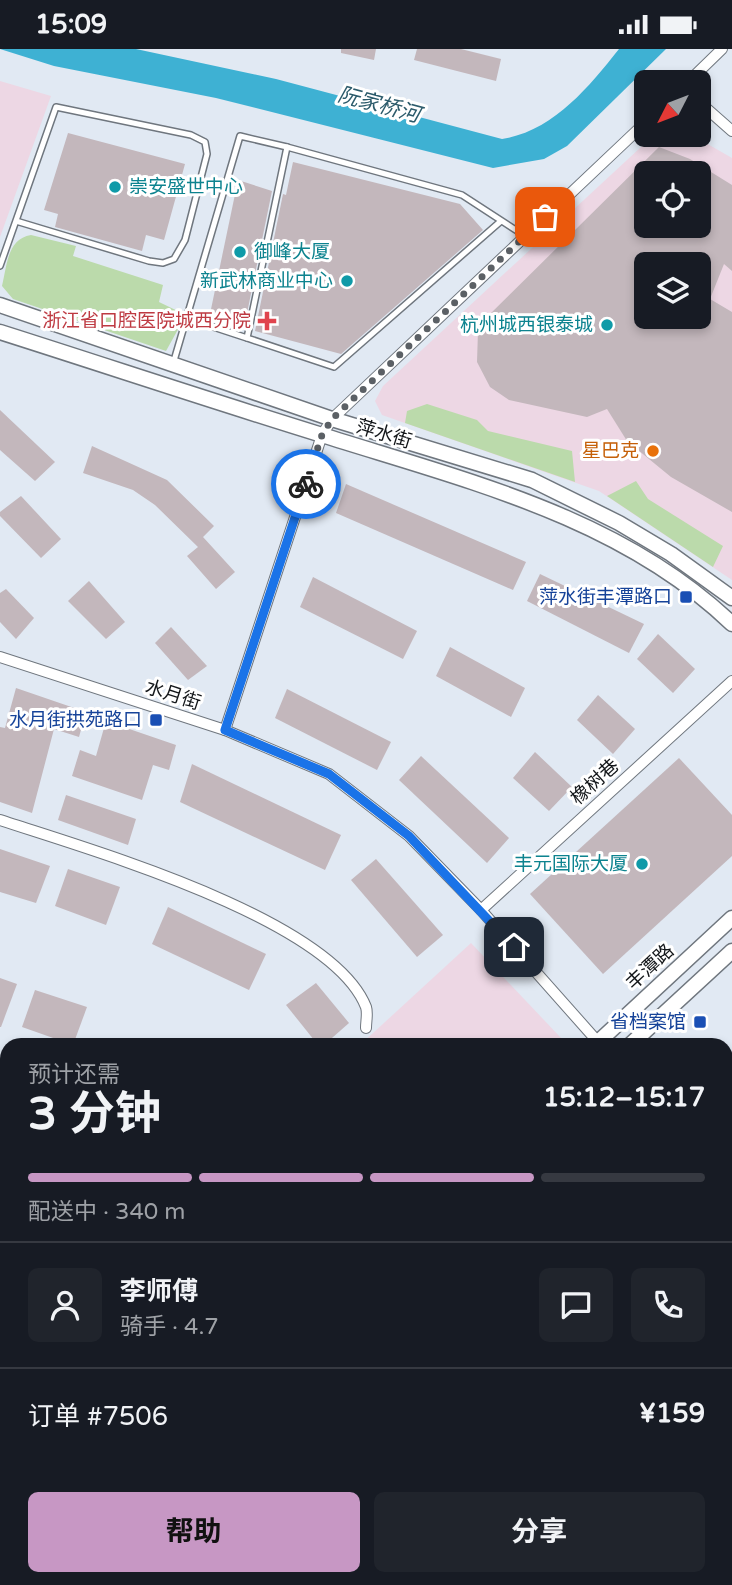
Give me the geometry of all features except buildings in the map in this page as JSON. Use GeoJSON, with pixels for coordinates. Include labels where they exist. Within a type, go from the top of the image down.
{"type":"FeatureCollection","features":[{"type":"Feature","properties":{"kind":"main road","name":"萍水街"},"geometry":{"type":"LineString","coordinates":[[0,305],[332,419],[531,480],[561,493],[660,548],[732,598]]}},
{"type":"Feature","properties":{"kind":"main road","name":"萍水街"},"geometry":{"type":"LineString","coordinates":[[0,332],[454,476],[559,514],[613,541],[691,588],[732,624]]}},
{"type":"Feature","properties":{"kind":"main road","name":"丰潭路"},"geometry":{"type":"LineString","coordinates":[[602,1038],[732,918]]}},
{"type":"Feature","properties":{"kind":"main road"},"geometry":{"type":"LineString","coordinates":[[638,1038],[732,951]]}},
{"type":"Feature","properties":{"kind":"street"},"geometry":{"type":"LineString","coordinates":[[700,70],[722,49]]}},
{"type":"Feature","properties":{"kind":"street"},"geometry":{"type":"LineString","coordinates":[[711,112],[732,131]]}},
{"type":"Feature","properties":{"kind":"street"},"geometry":{"type":"LineString","coordinates":[[225,730],[322,435],[332,419],[634,133]]}},
{"type":"Feature","properties":{"kind":"street","name":"水月街"},"geometry":{"type":"LineString","coordinates":[[0,657],[225,730],[329,774],[409,836],[481,910],[593,1038]]}},
{"type":"Feature","properties":{"kind":"street","name":"橡树巷"},"geometry":{"type":"LineString","coordinates":[[481,910],[732,681]]}},
{"type":"Feature","properties":{"kind":"street"},"geometry":{"type":"LineString","coordinates":[[0,820],[183,882],[230,902],[299,941],[340,972],[358,992],[367,1010],[366,1028]]}},
{"type":"Feature","properties":{"kind":"lane"},"geometry":{"type":"LineString","coordinates":[[0,266],[56,107],[191,135],[205,142],[207,154],[185,240],[174,259],[163,263],[149,261],[16,221]]}},
{"type":"Feature","properties":{"kind":"lane"},"geometry":{"type":"LineString","coordinates":[[173,364],[240,137],[287,147],[462,195],[525,236]]}},
{"type":"Feature","properties":{"kind":"lane"},"geometry":{"type":"LineString","coordinates":[[247,338],[287,147]]}},
{"type":"Feature","properties":{"kind":"lane"},"geometry":{"type":"LineString","coordinates":[[186,318],[334,367],[501,221]]}},
{"type":"Feature","properties":{"kind":"shaded area"},"geometry":{"type":"Polygon","coordinates":[[[0,81],[51,96],[0,237],[0,81]]]}},
{"type":"Feature","properties":{"kind":"shaded area"},"geometry":{"type":"Polygon","coordinates":[[[711,146],[732,158],[732,580],[599,491],[382,415],[375,401],[383,386],[641,147],[711,146]]]}},
{"type":"Feature","properties":{"kind":"shaded area"},"geometry":{"type":"Polygon","coordinates":[[[471,943],[561,1038],[368,1038],[471,943]]]}},
{"type":"Feature","properties":{"kind":"green space"},"geometry":{"type":"Polygon","coordinates":[[[31,235],[76,246],[73,256],[163,285],[159,302],[186,315],[166,351],[13,299],[2,286],[7,262],[17,242],[31,235]]]}},
{"type":"Feature","properties":{"kind":"green space"},"geometry":{"type":"Polygon","coordinates":[[[427,404],[477,420],[488,431],[572,451],[575,482],[405,423],[407,411],[427,404]]]}},
{"type":"Feature","properties":{"kind":"green space"},"geometry":{"type":"Polygon","coordinates":[[[636,481],[648,499],[723,546],[713,567],[607,496],[636,481]]]}},
{"type":"Feature","properties":{"kind":"water"},"geometry":{"type":"Polygon","coordinates":[[[0,49],[136,49],[276,79],[502,139],[537,127],[568,106],[619,49],[666,49],[645,70],[634,70],[634,80],[567,146],[544,159],[493,168],[216,98],[54,66],[0,49]]]}},
{"type":"Feature","properties":{"kind":"way so far"},"geometry":{"type":"LineString","coordinates":[[306,484],[322,435],[332,419],[545,217]]}},
{"type":"Feature","properties":{"kind":"place","name":"崇安盛世中心"},"geometry":{"type":"Point","coordinates":[115,187]}},
{"type":"Feature","properties":{"kind":"place","name":"御峰大厦"},"geometry":{"type":"Point","coordinates":[240,252]}},
{"type":"Feature","properties":{"kind":"place","name":"新武林商业中心"},"geometry":{"type":"Point","coordinates":[347,281]}},
{"type":"Feature","properties":{"kind":"place","name":"浙江省口腔医院城西分院"},"geometry":{"type":"Point","coordinates":[267,321]}},
{"type":"Feature","properties":{"kind":"place","name":"杭州城西银泰城"},"geometry":{"type":"Point","coordinates":[607,325]}},
{"type":"Feature","properties":{"kind":"place","name":"星巴克"},"geometry":{"type":"Point","coordinates":[653,451]}},
{"type":"Feature","properties":{"kind":"place","name":"萍水街丰潭路口"},"geometry":{"type":"Point","coordinates":[686,597]}},
{"type":"Feature","properties":{"kind":"place","name":"水月街拱苑路口"},"geometry":{"type":"Point","coordinates":[156,720]}},
{"type":"Feature","properties":{"kind":"place","name":"丰元国际大厦"},"geometry":{"type":"Point","coordinates":[642,864]}},
{"type":"Feature","properties":{"kind":"place","name":"省档案馆"},"geometry":{"type":"Point","coordinates":[700,1022]}},
{"type":"Feature","properties":{"kind":"route"},"geometry":{"type":"LineString","coordinates":[[306,484],[225,730],[329,774],[409,836],[514,947]]}},
{"type":"Feature","properties":{"kind":"water label","name":"阮家桥河"},"geometry":{"type":"Point","coordinates":[379,105]}}]}
